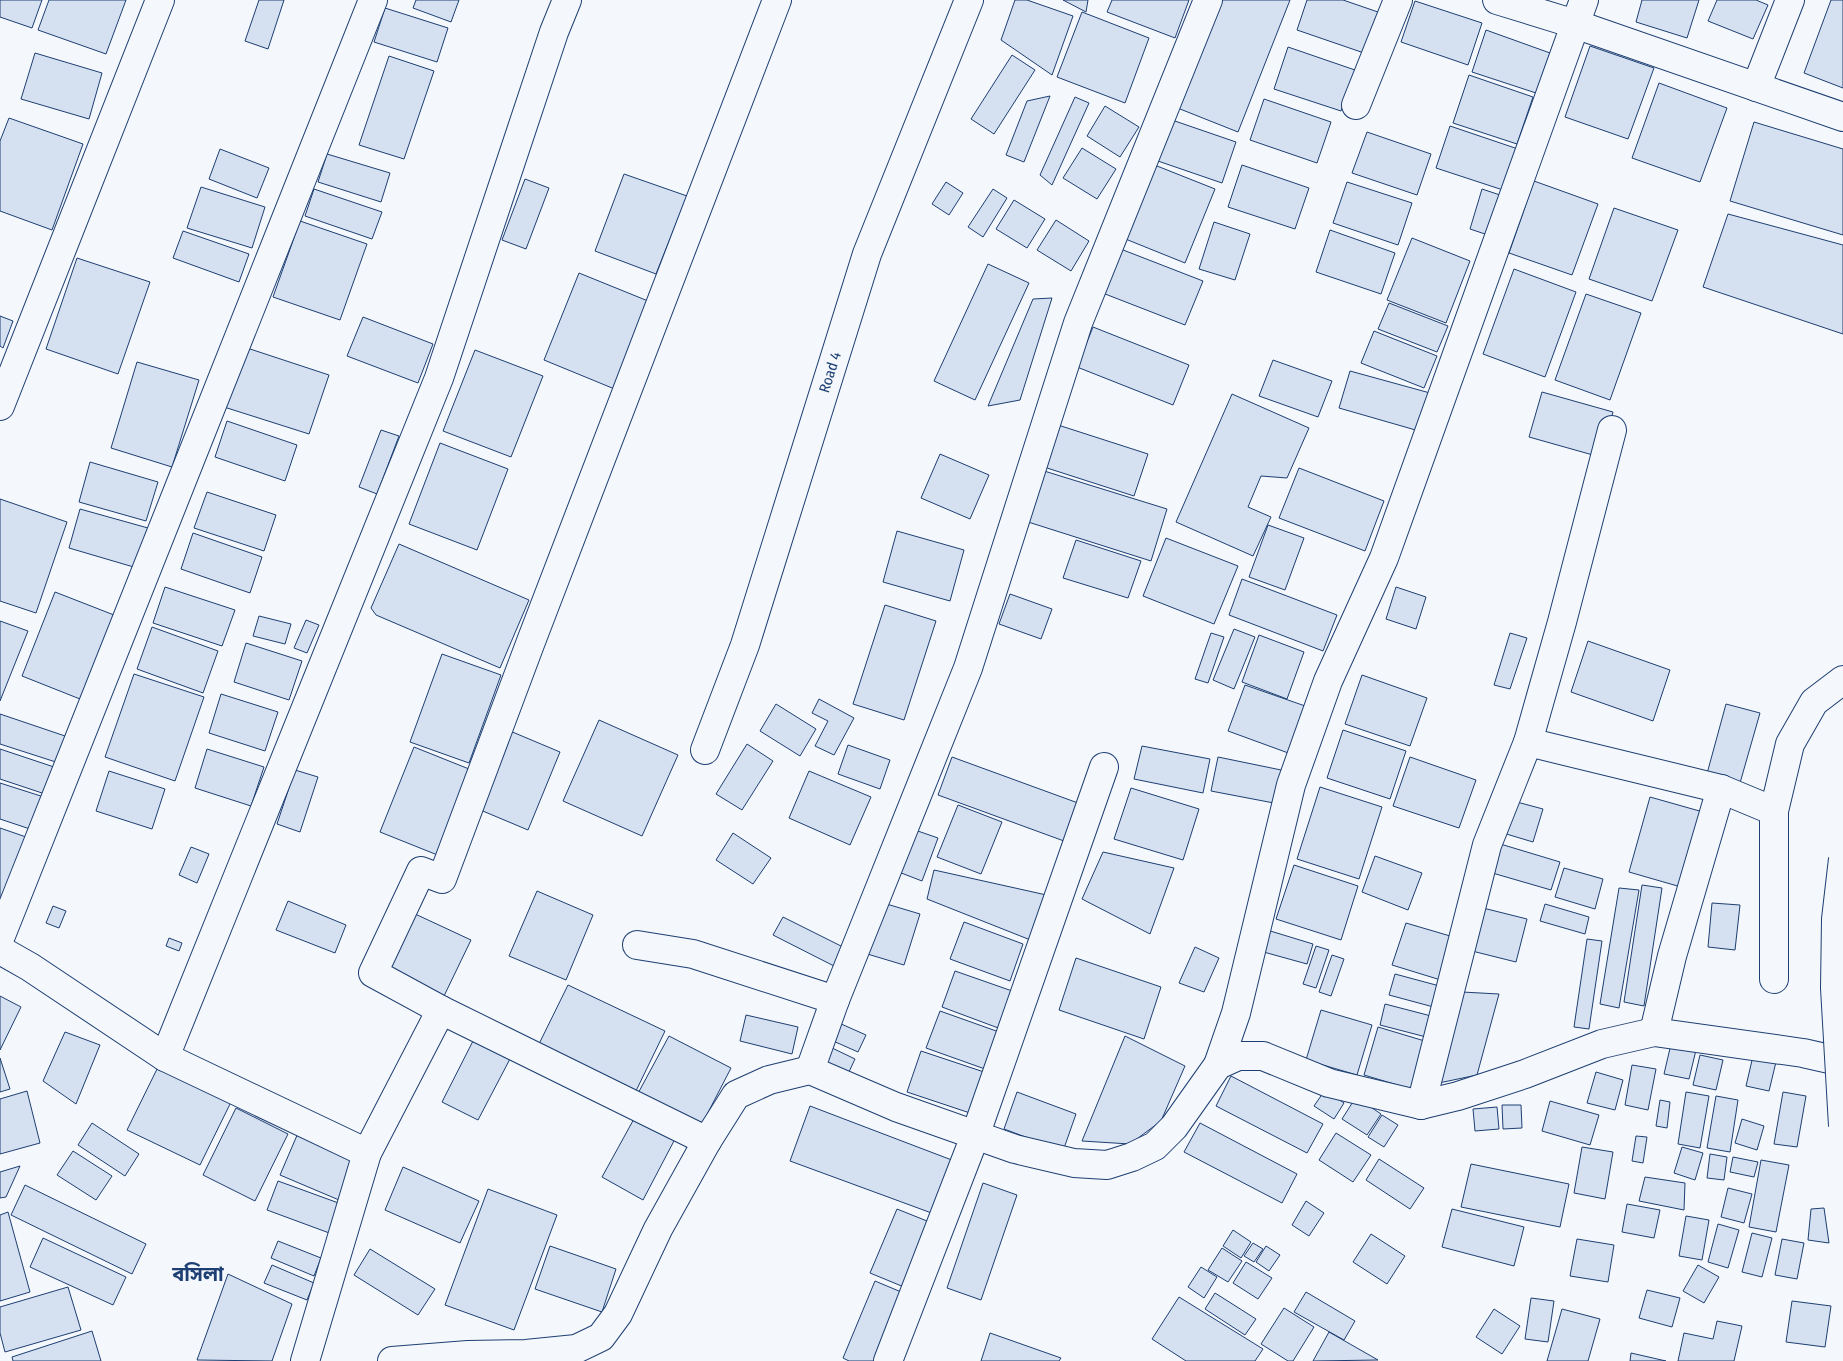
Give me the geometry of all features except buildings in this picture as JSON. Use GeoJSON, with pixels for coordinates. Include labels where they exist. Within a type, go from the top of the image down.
{"type":"FeatureCollection","features":[{"type":"Feature","properties":{"kind":"street"},"geometry":{"type":"LineString","coordinates":[[0,406],[160,0]]}},
{"type":"Feature","properties":{"kind":"street"},"geometry":{"type":"LineString","coordinates":[[0,938],[373,0]]}},
{"type":"Feature","properties":{"kind":"street"},"geometry":{"type":"LineString","coordinates":[[165,1057],[439,378],[554,32],[567,0]]}},
{"type":"Feature","properties":{"kind":"street"},"geometry":{"type":"LineString","coordinates":[[707,1141],[441,1010],[373,973],[422,871],[442,879],[777,0]]}},
{"type":"Feature","properties":{"kind":"street","name":"Road 4"},"geometry":{"type":"LineString","coordinates":[[705,750],[745,645],[867,254],[969,0]]}},
{"type":"Feature","properties":{"kind":"street"},"geometry":{"type":"LineString","coordinates":[[810,1070],[835,1000],[968,668],[1078,323],[1208,0]]}},
{"type":"Feature","properties":{"kind":"street"},"geometry":{"type":"LineString","coordinates":[[1356,105],[1398,0]]}},
{"type":"Feature","properties":{"kind":"street"},"geometry":{"type":"LineString","coordinates":[[1498,0],[1579,12],[1756,87],[1843,117]]}},
{"type":"Feature","properties":{"kind":"street"},"geometry":{"type":"LineString","coordinates":[[1756,87],[1790,0]]}},
{"type":"Feature","properties":{"kind":"street"},"geometry":{"type":"LineString","coordinates":[[392,1361],[468,1355],[526,1354],[576,1349],[601,1337],[618,1314],[658,1229],[707,1141],[736,1095],[769,1080],[810,1070],[896,1107],[975,1136],[1016,1149],[1074,1163],[1107,1165],[1132,1157],[1155,1146],[1174,1127],[1218,1065],[1236,1013],[1291,785],[1328,681],[1384,558],[1579,12]]}},
{"type":"Feature","properties":{"kind":"street"},"geometry":{"type":"LineString","coordinates":[[1421,1105],[1487,845],[1528,742],[1562,622],[1612,430]]}},
{"type":"Feature","properties":{"kind":"street"},"geometry":{"type":"LineString","coordinates":[[1774,979],[1774,811],[1790,744],[1814,702],[1843,680]]}},
{"type":"Feature","properties":{"kind":"street"},"geometry":{"type":"LineString","coordinates":[[1528,742],[1721,789],[1774,811]]}},
{"type":"Feature","properties":{"kind":"street"},"geometry":{"type":"LineString","coordinates":[[888,1361],[975,1136],[1104,767]]}},
{"type":"Feature","properties":{"kind":"street"},"geometry":{"type":"LineString","coordinates":[[1654,1032],[1672,956],[1721,789]]}},
{"type":"Feature","properties":{"kind":"street"},"geometry":{"type":"LineString","coordinates":[[1843,859],[1836,919],[1834,988],[1843,1126]]}},
{"type":"Feature","properties":{"kind":"street"},"geometry":{"type":"LineString","coordinates":[[637,946],[693,954],[835,1000]]}},
{"type":"Feature","properties":{"kind":"street"},"geometry":{"type":"LineString","coordinates":[[0,950],[30,967],[165,1057],[367,1153]]}},
{"type":"Feature","properties":{"kind":"street"},"geometry":{"type":"LineString","coordinates":[[306,1361],[367,1153],[441,1010]]}},
{"type":"Feature","properties":{"kind":"street"},"geometry":{"type":"LineString","coordinates":[[1218,1065],[1238,1056],[1263,1056],[1329,1083],[1421,1105],[1458,1096],[1525,1074],[1602,1044],[1654,1032],[1803,1053],[1843,1062]]}},
{"type":"Feature","properties":{"kind":"district","name":"বসিলা"},"geometry":{"type":"Point","coordinates":[198,1274]}}]}
